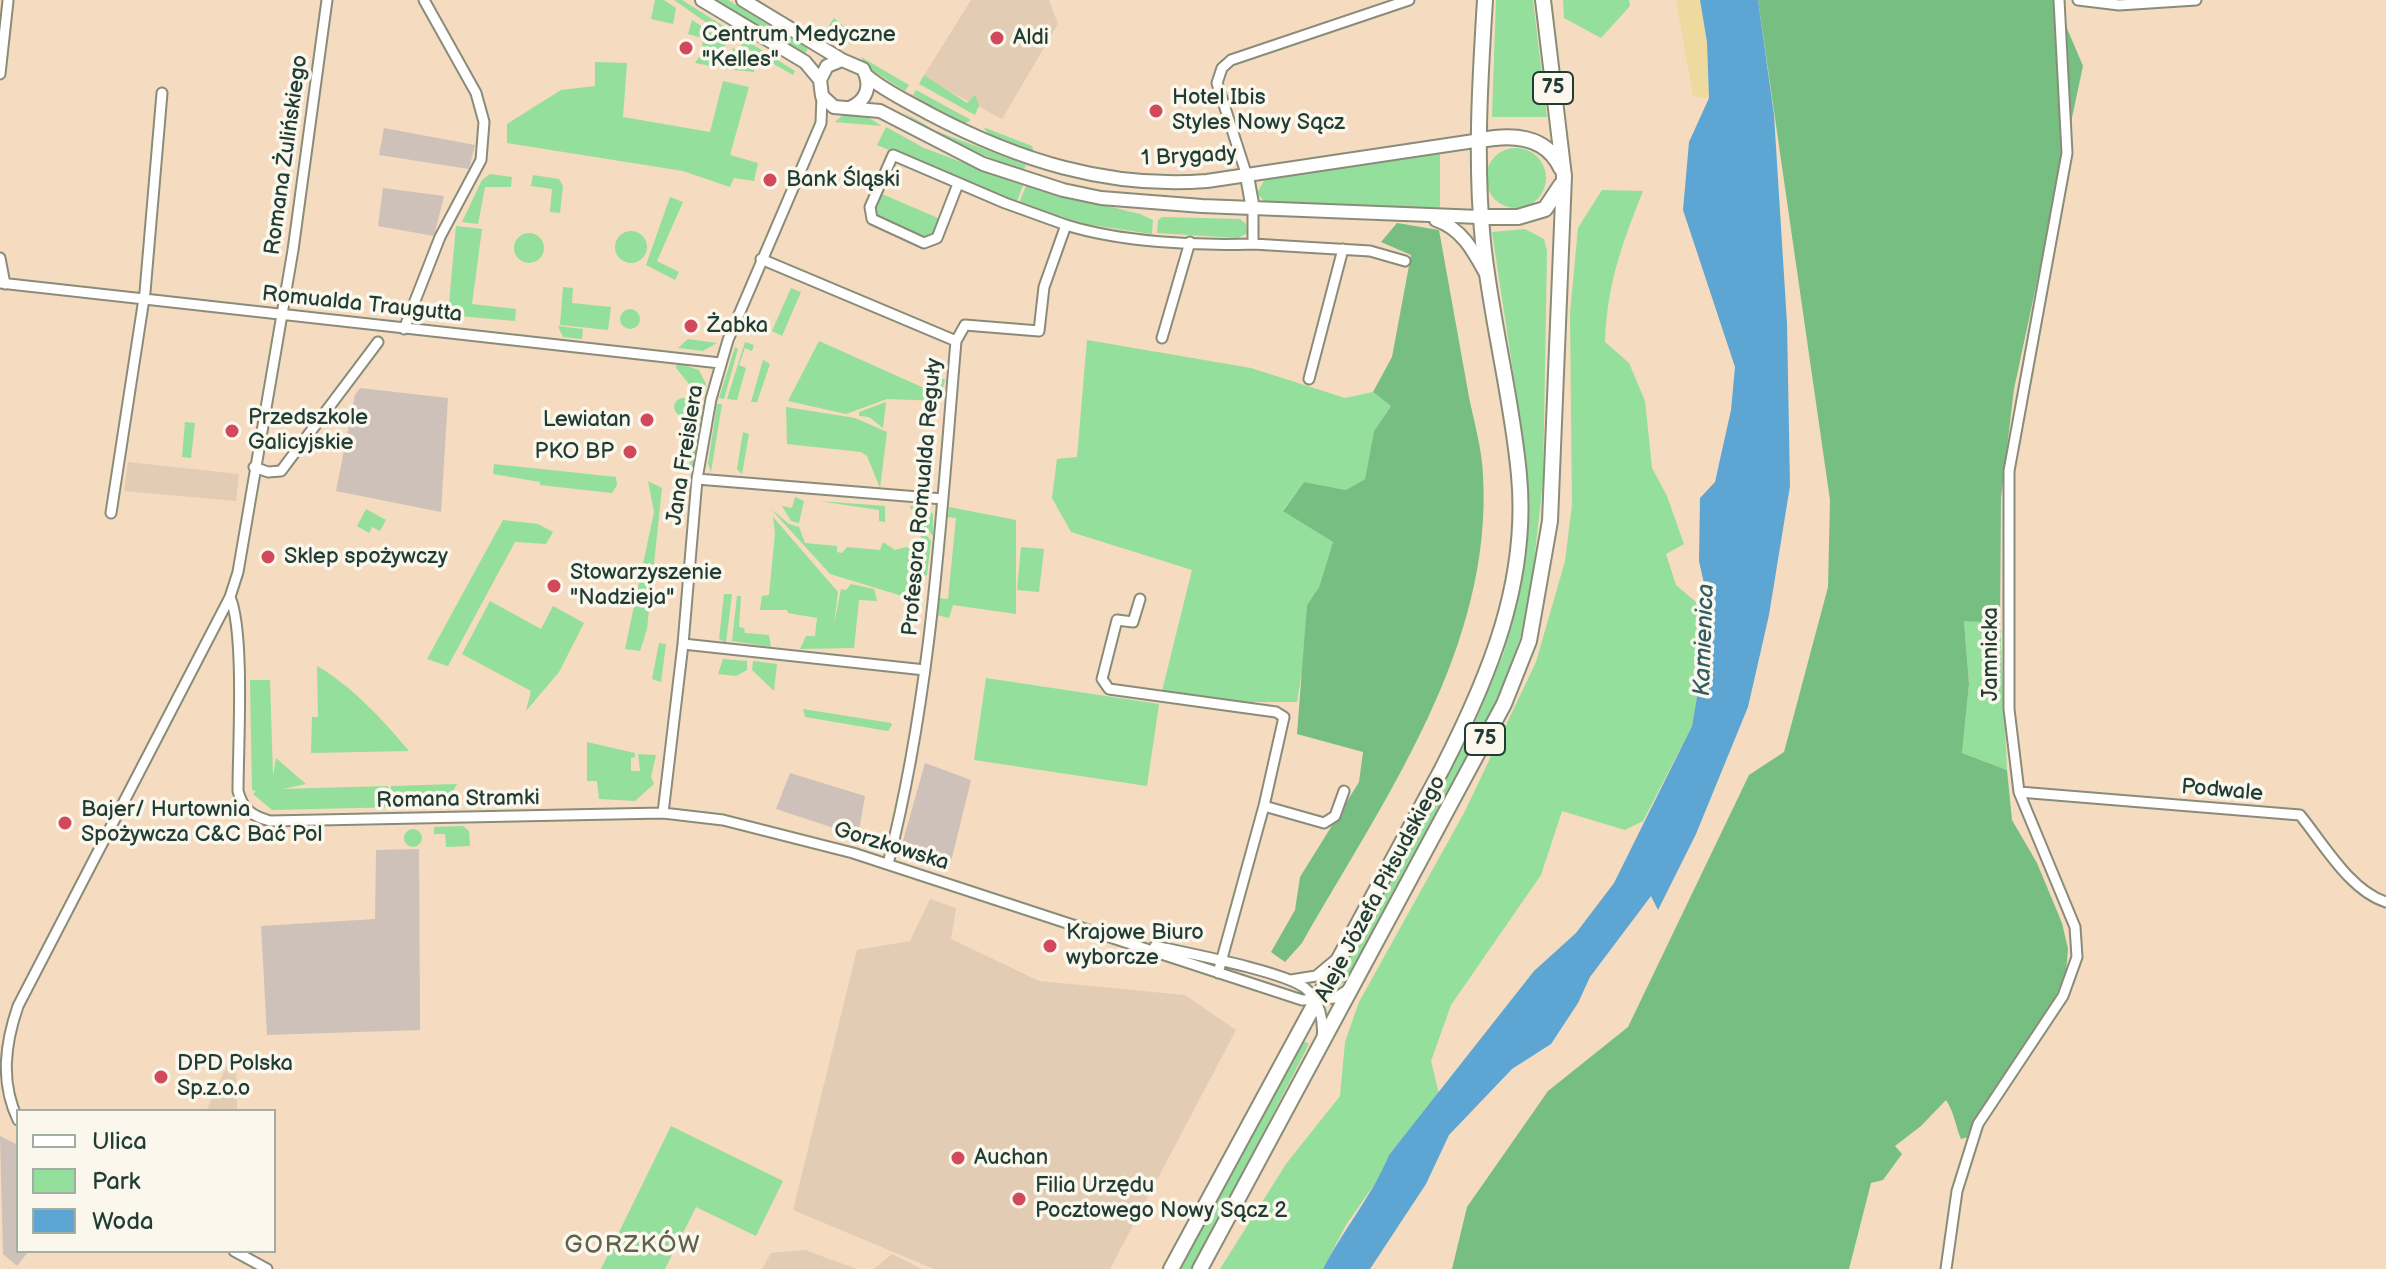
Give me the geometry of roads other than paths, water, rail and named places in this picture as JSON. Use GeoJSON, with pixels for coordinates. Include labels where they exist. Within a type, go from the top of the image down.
{"type":"FeatureCollection","features":[{"type":"Feature","properties":{"kind":"main road","name":"Aleje Józefa Piłsudskiego"},"geometry":{"type":"LineString","coordinates":[[1171,1269],[1343,954],[1475,703],[1502,637],[1521,523],[1520,477],[1480,217],[1485,0]]}},
{"type":"Feature","properties":{"kind":"main road","name":"Aleje Józefa Piłsudskiego"},"geometry":{"type":"LineString","coordinates":[[1200,1269],[1504,704],[1529,641],[1550,521],[1564,176],[1543,0]]}},
{"type":"Feature","properties":{"kind":"main road","name":"1 Brygady"},"geometry":{"type":"LineString","coordinates":[[1481,140],[1526,138],[1553,154],[1564,176]]}},
{"type":"Feature","properties":{"kind":"main road"},"geometry":{"type":"LineString","coordinates":[[1480,217],[1518,217],[1545,209],[1560,190],[1564,176]]}},
{"type":"Feature","properties":{"kind":"street","name":"Romana Żulińskiego"},"geometry":{"type":"LineString","coordinates":[[230,597],[238,572],[281,315],[327,0]]}},
{"type":"Feature","properties":{"kind":"street"},"geometry":{"type":"LineString","coordinates":[[404,329],[440,237],[481,160],[484,122],[476,93],[424,0]]}},
{"type":"Feature","properties":{"kind":"street"},"geometry":{"type":"LineString","coordinates":[[702,0],[805,62],[820,80],[822,96],[846,108]]}},
{"type":"Feature","properties":{"kind":"street"},"geometry":{"type":"LineString","coordinates":[[743,0],[842,60],[857,63],[867,76],[867,92],[821,123]]}},
{"type":"Feature","properties":{"kind":"street"},"geometry":{"type":"LineString","coordinates":[[1253,244],[1253,209],[1247,176],[1217,83],[1222,68],[1231,60],[1409,0]]}},
{"type":"Feature","properties":{"kind":"street","name":"Jamnicka"},"geometry":{"type":"LineString","coordinates":[[1946,1269],[1957,1191],[1978,1124],[2063,996],[2077,957],[2075,927],[2019,792],[2009,709],[2009,471],[2067,153],[2059,0]]}},
{"type":"Feature","properties":{"kind":"street"},"geometry":{"type":"LineString","coordinates":[[2078,0],[2119,5],[2196,0]]}},
{"type":"Feature","properties":{"kind":"street"},"geometry":{"type":"LineString","coordinates":[[0,74],[8,1]]}},
{"type":"Feature","properties":{"kind":"street"},"geometry":{"type":"LineString","coordinates":[[820,80],[827,66],[842,60]]}},
{"type":"Feature","properties":{"kind":"street","name":"1 Brygady"},"geometry":{"type":"LineString","coordinates":[[867,76],[889,92],[971,135],[1067,170],[1118,181],[1169,184],[1247,176],[1481,140]]}},
{"type":"Feature","properties":{"kind":"street"},"geometry":{"type":"LineString","coordinates":[[111,513],[144,298],[162,93]]}},
{"type":"Feature","properties":{"kind":"street","name":"Jana Freislera"},"geometry":{"type":"LineString","coordinates":[[663,813],[683,644],[697,479],[720,363],[761,259],[821,123],[822,96]]}},
{"type":"Feature","properties":{"kind":"street","name":"1 Brygady"},"geometry":{"type":"LineString","coordinates":[[846,108],[880,111],[983,164],[1063,190],[1101,198],[1253,209],[1480,217]]}},
{"type":"Feature","properties":{"kind":"street"},"geometry":{"type":"LineString","coordinates":[[958,184],[937,238],[931,243],[924,243],[872,219],[870,207],[893,155],[958,184],[1093,233],[1190,242],[1370,251],[1405,261]]}},
{"type":"Feature","properties":{"kind":"street"},"geometry":{"type":"LineString","coordinates":[[1426,216],[1451,225],[1470,245],[1487,276]]}},
{"type":"Feature","properties":{"kind":"street"},"geometry":{"type":"LineString","coordinates":[[956,341],[965,325],[1039,331],[1044,287],[1066,225]]}},
{"type":"Feature","properties":{"kind":"street"},"geometry":{"type":"LineString","coordinates":[[1162,338],[1190,242]]}},
{"type":"Feature","properties":{"kind":"street"},"geometry":{"type":"LineString","coordinates":[[1309,379],[1343,249]]}},
{"type":"Feature","properties":{"kind":"street"},"geometry":{"type":"LineString","coordinates":[[0,258],[3,283]]}},
{"type":"Feature","properties":{"kind":"street","name":"Profesora Romualda Reguły"},"geometry":{"type":"LineString","coordinates":[[761,259],[956,341],[925,670],[911,770],[888,864]]}},
{"type":"Feature","properties":{"kind":"street","name":"Romualda Traugutta"},"geometry":{"type":"LineString","coordinates":[[3,283],[720,363]]}},
{"type":"Feature","properties":{"kind":"street"},"geometry":{"type":"LineString","coordinates":[[254,467],[281,471],[378,342]]}},
{"type":"Feature","properties":{"kind":"street"},"geometry":{"type":"LineString","coordinates":[[697,479],[943,499]]}},
{"type":"Feature","properties":{"kind":"street"},"geometry":{"type":"LineString","coordinates":[[16,1114],[7,1087],[5,1054],[18,1006],[230,597]]}},
{"type":"Feature","properties":{"kind":"street","name":"Romana Stramki"},"geometry":{"type":"LineString","coordinates":[[230,597],[235,622],[238,791],[242,805],[254,817],[270,821],[663,813]]}},
{"type":"Feature","properties":{"kind":"street"},"geometry":{"type":"LineString","coordinates":[[1140,599],[1133,622],[1117,620],[1102,679],[1109,689],[1276,712],[1284,717],[1264,806],[1218,973]]}},
{"type":"Feature","properties":{"kind":"street"},"geometry":{"type":"LineString","coordinates":[[683,644],[925,670]]}},
{"type":"Feature","properties":{"kind":"street"},"geometry":{"type":"LineString","coordinates":[[1264,806],[1324,823],[1335,816],[1344,791]]}},
{"type":"Feature","properties":{"kind":"street","name":"Podwale"},"geometry":{"type":"LineString","coordinates":[[2019,792],[2300,815],[2358,885],[2386,902]]}},
{"type":"Feature","properties":{"kind":"street","name":"Gorzkowska"},"geometry":{"type":"LineString","coordinates":[[663,813],[697,815],[773,831],[888,864],[1218,973],[1317,1002]]}},
{"type":"Feature","properties":{"kind":"street","name":"Gorzkowska"},"geometry":{"type":"LineString","coordinates":[[1105,935],[1222,961],[1288,980],[1304,987],[1317,1002]]}},
{"type":"Feature","properties":{"kind":"street"},"geometry":{"type":"LineString","coordinates":[[1288,980],[1316,976],[1343,954]]}},
{"type":"Feature","properties":{"kind":"street"},"geometry":{"type":"LineString","coordinates":[[1322,1046],[1317,1002],[1335,998],[1354,986]]}},
{"type":"Feature","properties":{"kind":"street","name":"Aleje Józefa Piłsudskiego"},"geometry":{"type":"LineString","coordinates":[[1302,1000],[1309,1016]]}},
{"type":"Feature","properties":{"kind":"street"},"geometry":{"type":"LineString","coordinates":[[238,1253],[267,1269]]}},
{"type":"Feature","properties":{"kind":"water"},"geometry":{"type":"Polygon","coordinates":[[[1700,0],[1758,0],[1774,115],[1787,323],[1790,486],[1769,615],[1748,707],[1696,834],[1658,910],[1651,896],[1590,977],[1578,1003],[1551,1044],[1512,1069],[1449,1135],[1426,1184],[1370,1269],[1323,1269],[1389,1155],[1534,971],[1576,933],[1614,883],[1692,726],[1711,615],[1699,561],[1700,498],[1715,482],[1731,410],[1735,367],[1683,210],[1689,142],[1709,98],[1707,42],[1700,0]]]}},
{"type":"Feature","properties":{"kind":"place","name":"Aldi"},"geometry":{"type":"Point","coordinates":[997,38]}},
{"type":"Feature","properties":{"kind":"place","name":"Centrum Medyczne \"Kelles\""},"geometry":{"type":"Point","coordinates":[686,48]}},
{"type":"Feature","properties":{"kind":"place","name":"Hotel Ibis Styles Nowy Sącz"},"geometry":{"type":"Point","coordinates":[1156,111]}},
{"type":"Feature","properties":{"kind":"place","name":"Bank Śląski"},"geometry":{"type":"Point","coordinates":[770,180]}},
{"type":"Feature","properties":{"kind":"place","name":"Żabka"},"geometry":{"type":"Point","coordinates":[691,326]}},
{"type":"Feature","properties":{"kind":"place","name":"Lewiatan"},"geometry":{"type":"Point","coordinates":[647,420]}},
{"type":"Feature","properties":{"kind":"place","name":"Przedszkole Galicyjskie"},"geometry":{"type":"Point","coordinates":[232,431]}},
{"type":"Feature","properties":{"kind":"place","name":"PKO BP"},"geometry":{"type":"Point","coordinates":[630,452]}},
{"type":"Feature","properties":{"kind":"place","name":"Sklep spożywczy"},"geometry":{"type":"Point","coordinates":[268,557]}},
{"type":"Feature","properties":{"kind":"place","name":"Stowarzyszenie \"Nadzieja\""},"geometry":{"type":"Point","coordinates":[554,586]}},
{"type":"Feature","properties":{"kind":"place","name":"Bajer/ Hurtownia Spożywcza C&C Bać Pol"},"geometry":{"type":"Point","coordinates":[65,823]}},
{"type":"Feature","properties":{"kind":"place","name":"Krajowe Biuro wyborcze"},"geometry":{"type":"Point","coordinates":[1050,946]}},
{"type":"Feature","properties":{"kind":"place","name":"DPD Polska Sp.z.o.o"},"geometry":{"type":"Point","coordinates":[161,1077]}},
{"type":"Feature","properties":{"kind":"place","name":"Auchan"},"geometry":{"type":"Point","coordinates":[958,1158]}},
{"type":"Feature","properties":{"kind":"place","name":"Filia Urzędu Pocztowego Nowy Sącz 2"},"geometry":{"type":"Point","coordinates":[1019,1199]}},
{"type":"Feature","properties":{"kind":"district","name":"GORZKÓW"},"geometry":{"type":"Point","coordinates":[633,1246]}},
{"type":"Feature","properties":{"kind":"water label","name":"Kamienica"},"geometry":{"type":"Point","coordinates":[1705,640]}}]}
